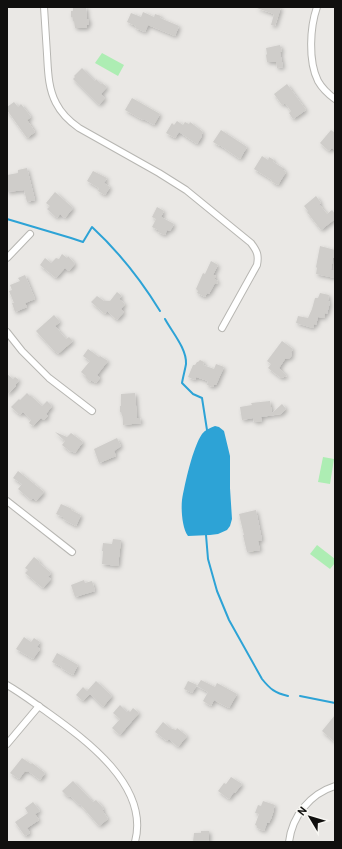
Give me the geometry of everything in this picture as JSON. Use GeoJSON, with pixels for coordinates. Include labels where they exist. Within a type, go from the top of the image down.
{"type":"FeatureCollection","features":[{"type":"Feature","properties":{"kind":"street"},"geometry":{"type":"LineString","coordinates":[[44,7],[49,80],[52,95],[60,110],[78,128],[159,173],[186,190],[251,243],[256,250],[258,258],[257,265],[222,328]]}},
{"type":"Feature","properties":{"kind":"street"},"geometry":{"type":"LineString","coordinates":[[317,7],[313,23],[312,36],[312,58],[314,70],[322,88],[335,99]]}},
{"type":"Feature","properties":{"kind":"street"},"geometry":{"type":"LineString","coordinates":[[7,258],[30,234]]}},
{"type":"Feature","properties":{"kind":"street"},"geometry":{"type":"LineString","coordinates":[[7,332],[22,351],[49,378],[92,411]]}},
{"type":"Feature","properties":{"kind":"street"},"geometry":{"type":"LineString","coordinates":[[7,501],[72,552]]}},
{"type":"Feature","properties":{"kind":"street"},"geometry":{"type":"LineString","coordinates":[[7,684],[81,737],[119,776],[130,792],[137,813],[138,831],[135,842]]}},
{"type":"Feature","properties":{"kind":"street"},"geometry":{"type":"LineString","coordinates":[[7,744],[39,706]]}},
{"type":"Feature","properties":{"kind":"street"},"geometry":{"type":"LineString","coordinates":[[289,842],[294,823],[300,812],[309,801],[321,792],[335,786]]}},
{"type":"Feature","properties":{"kind":"green space"},"geometry":{"type":"Polygon","coordinates":[[[102,53],[124,65],[118,76],[95,63],[102,53]]]}},
{"type":"Feature","properties":{"kind":"green space"},"geometry":{"type":"Polygon","coordinates":[[[323,457],[334,459],[330,484],[318,482],[323,457]]]}},
{"type":"Feature","properties":{"kind":"green space"},"geometry":{"type":"Polygon","coordinates":[[[317,545],[335,559],[335,563],[330,569],[310,554],[317,545]]]}},
{"type":"Feature","properties":{"kind":"water"},"geometry":{"type":"Polygon","coordinates":[[[215,426],[224,431],[230,456],[232,519],[227,530],[218,534],[188,536],[182,518],[182,500],[187,475],[202,434],[209,428],[215,426]]]}},
{"type":"Feature","properties":{"kind":"building"},"geometry":{"type":"Polygon","coordinates":[[[73,7],[86,7],[87,19],[89,19],[89,25],[87,25],[87,28],[75,28],[73,17],[71,17],[73,7]]]}},
{"type":"Feature","properties":{"kind":"building"},"geometry":{"type":"Polygon","coordinates":[[[257,7],[281,7],[275,26],[271,25],[274,14],[257,7]]]}},
{"type":"Feature","properties":{"kind":"building"},"geometry":{"type":"Polygon","coordinates":[[[143,12],[154,17],[155,14],[161,16],[160,18],[179,26],[175,36],[148,25],[145,32],[135,28],[136,26],[127,22],[131,13],[141,17],[143,12]]]}},
{"type":"Feature","properties":{"kind":"building"},"geometry":{"type":"Polygon","coordinates":[[[280,45],[283,67],[277,68],[276,62],[267,62],[266,48],[280,45]]]}},
{"type":"Feature","properties":{"kind":"building"},"geometry":{"type":"Polygon","coordinates":[[[82,68],[95,81],[96,79],[107,87],[101,94],[105,98],[99,105],[73,79],[82,68]]]}},
{"type":"Feature","properties":{"kind":"building"},"geometry":{"type":"Polygon","coordinates":[[[287,84],[306,110],[293,119],[289,113],[291,111],[285,103],[282,105],[274,94],[287,84]]]}},
{"type":"Feature","properties":{"kind":"building"},"geometry":{"type":"Polygon","coordinates":[[[132,98],[160,114],[154,125],[125,110],[132,98]]]}},
{"type":"Feature","properties":{"kind":"building"},"geometry":{"type":"Polygon","coordinates":[[[14,102],[18,107],[21,104],[31,117],[27,120],[35,132],[27,138],[7,110],[7,107],[14,102]]]}},
{"type":"Feature","properties":{"kind":"building"},"geometry":{"type":"Polygon","coordinates":[[[177,121],[183,125],[185,122],[189,124],[190,122],[203,132],[197,144],[179,132],[175,138],[166,133],[172,123],[174,125],[177,121]]]}},
{"type":"Feature","properties":{"kind":"building"},"geometry":{"type":"Polygon","coordinates":[[[221,130],[247,147],[240,159],[213,142],[221,130]]]}},
{"type":"Feature","properties":{"kind":"building"},"geometry":{"type":"Polygon","coordinates":[[[331,130],[335,133],[335,150],[332,148],[329,151],[320,143],[331,130]]]}},
{"type":"Feature","properties":{"kind":"building"},"geometry":{"type":"Polygon","coordinates":[[[262,156],[268,160],[269,157],[274,160],[273,162],[283,168],[286,172],[278,185],[254,169],[262,156]]]}},
{"type":"Feature","properties":{"kind":"building"},"geometry":{"type":"Polygon","coordinates":[[[27,168],[35,200],[27,202],[24,190],[7,192],[7,175],[18,173],[18,170],[27,168]]]}},
{"type":"Feature","properties":{"kind":"building"},"geometry":{"type":"Polygon","coordinates":[[[93,171],[107,178],[104,183],[110,187],[105,195],[98,191],[99,188],[87,181],[93,171]]]}},
{"type":"Feature","properties":{"kind":"building"},"geometry":{"type":"Polygon","coordinates":[[[55,192],[73,208],[65,218],[60,214],[57,218],[47,209],[50,206],[46,203],[55,192]]]}},
{"type":"Feature","properties":{"kind":"building"},"geometry":{"type":"Polygon","coordinates":[[[316,196],[321,203],[319,204],[327,214],[332,210],[335,214],[335,219],[321,230],[304,206],[316,196]]]}},
{"type":"Feature","properties":{"kind":"building"},"geometry":{"type":"Polygon","coordinates":[[[157,207],[164,211],[161,217],[174,224],[170,231],[167,230],[165,235],[152,227],[156,219],[152,217],[157,207]]]}},
{"type":"Feature","properties":{"kind":"building"},"geometry":{"type":"Polygon","coordinates":[[[320,246],[335,250],[335,258],[333,258],[331,270],[335,270],[335,278],[316,274],[320,246]]]}},
{"type":"Feature","properties":{"kind":"building"},"geometry":{"type":"Polygon","coordinates":[[[62,254],[67,258],[68,256],[75,264],[69,271],[65,268],[56,278],[40,265],[45,258],[51,263],[56,258],[59,259],[62,254]]]}},
{"type":"Feature","properties":{"kind":"building"},"geometry":{"type":"Polygon","coordinates":[[[211,261],[218,265],[213,275],[216,276],[214,279],[218,281],[217,284],[215,283],[209,294],[207,293],[205,297],[197,293],[198,291],[196,289],[203,273],[205,274],[211,261]]]}},
{"type":"Feature","properties":{"kind":"building"},"geometry":{"type":"Polygon","coordinates":[[[25,275],[35,299],[25,303],[27,307],[15,312],[12,303],[14,303],[9,291],[12,290],[10,285],[20,281],[18,278],[25,275]]]}},
{"type":"Feature","properties":{"kind":"building"},"geometry":{"type":"Polygon","coordinates":[[[117,292],[122,296],[119,299],[125,304],[121,309],[124,312],[117,320],[107,311],[105,314],[91,302],[97,296],[104,301],[110,301],[117,292]]]}},
{"type":"Feature","properties":{"kind":"building"},"geometry":{"type":"Polygon","coordinates":[[[320,293],[329,295],[328,301],[330,302],[327,314],[325,313],[324,318],[318,317],[316,325],[314,324],[313,328],[296,323],[298,316],[308,318],[315,298],[318,298],[320,293]]]}},
{"type":"Feature","properties":{"kind":"building"},"geometry":{"type":"Polygon","coordinates":[[[54,315],[60,322],[55,326],[66,339],[69,337],[73,341],[58,354],[36,331],[54,315]]]}},
{"type":"Feature","properties":{"kind":"building"},"geometry":{"type":"Polygon","coordinates":[[[282,341],[293,349],[290,358],[285,359],[279,368],[287,376],[281,378],[268,368],[271,364],[267,361],[282,341]]]}},
{"type":"Feature","properties":{"kind":"building"},"geometry":{"type":"Polygon","coordinates":[[[88,349],[99,357],[100,356],[108,361],[97,375],[100,378],[96,383],[91,380],[90,382],[81,372],[90,361],[83,356],[88,349]]]}},
{"type":"Feature","properties":{"kind":"building"},"geometry":{"type":"Polygon","coordinates":[[[200,360],[204,362],[203,365],[214,369],[216,364],[224,367],[216,385],[213,387],[207,385],[208,381],[196,377],[195,380],[188,377],[193,365],[200,360]]]}},
{"type":"Feature","properties":{"kind":"building"},"geometry":{"type":"Polygon","coordinates":[[[7,374],[13,379],[15,377],[19,380],[16,386],[7,395],[7,374]]]}},
{"type":"Feature","properties":{"kind":"building"},"geometry":{"type":"Polygon","coordinates":[[[27,393],[42,406],[47,401],[52,406],[46,414],[48,416],[44,420],[41,418],[33,426],[29,423],[31,420],[23,412],[20,415],[11,407],[27,393]]]}},
{"type":"Feature","properties":{"kind":"building"},"geometry":{"type":"Polygon","coordinates":[[[135,393],[137,418],[140,418],[141,423],[123,425],[123,417],[120,412],[121,394],[135,393]]]}},
{"type":"Feature","properties":{"kind":"building"},"geometry":{"type":"Polygon","coordinates":[[[270,401],[272,413],[282,404],[286,409],[281,414],[261,417],[262,421],[254,422],[253,418],[242,420],[240,407],[252,405],[251,403],[270,401]]]}},
{"type":"Feature","properties":{"kind":"building"},"geometry":{"type":"Polygon","coordinates":[[[55,432],[67,437],[71,433],[83,442],[75,453],[72,451],[71,452],[62,445],[65,441],[55,432]]]}},
{"type":"Feature","properties":{"kind":"building"},"geometry":{"type":"Polygon","coordinates":[[[117,438],[121,446],[114,451],[116,456],[99,463],[94,449],[117,438]]]}},
{"type":"Feature","properties":{"kind":"building"},"geometry":{"type":"Polygon","coordinates":[[[18,471],[44,492],[36,501],[33,498],[31,500],[18,489],[22,484],[13,478],[18,471]]]}},
{"type":"Feature","properties":{"kind":"building"},"geometry":{"type":"Polygon","coordinates":[[[61,504],[81,515],[76,526],[56,514],[61,504]]]}},
{"type":"Feature","properties":{"kind":"building"},"geometry":{"type":"Polygon","coordinates":[[[256,510],[262,540],[258,541],[260,550],[247,552],[239,514],[256,510]]]}},
{"type":"Feature","properties":{"kind":"building"},"geometry":{"type":"Polygon","coordinates":[[[113,539],[121,540],[118,566],[102,564],[103,543],[112,544],[113,539]]]}},
{"type":"Feature","properties":{"kind":"building"},"geometry":{"type":"Polygon","coordinates":[[[34,557],[51,573],[48,577],[51,579],[43,588],[25,573],[28,570],[25,568],[34,557]]]}},
{"type":"Feature","properties":{"kind":"building"},"geometry":{"type":"Polygon","coordinates":[[[84,580],[85,583],[92,581],[95,591],[75,597],[71,585],[84,580]]]}},
{"type":"Feature","properties":{"kind":"building"},"geometry":{"type":"Polygon","coordinates":[[[24,637],[31,642],[34,638],[40,642],[37,647],[40,649],[33,659],[16,649],[24,637]]]}},
{"type":"Feature","properties":{"kind":"building"},"geometry":{"type":"Polygon","coordinates":[[[57,653],[78,665],[73,675],[52,662],[57,653]]]}},
{"type":"Feature","properties":{"kind":"building"},"geometry":{"type":"Polygon","coordinates":[[[201,680],[215,687],[217,683],[237,694],[229,708],[214,700],[211,706],[203,701],[208,692],[197,686],[201,680]]]}},
{"type":"Feature","properties":{"kind":"building"},"geometry":{"type":"Polygon","coordinates":[[[96,681],[112,696],[103,707],[90,694],[83,701],[76,695],[83,687],[87,691],[96,681]]]}},
{"type":"Feature","properties":{"kind":"building"},"geometry":{"type":"Polygon","coordinates":[[[188,681],[197,685],[192,693],[184,689],[188,681]]]}},
{"type":"Feature","properties":{"kind":"building"},"geometry":{"type":"Polygon","coordinates":[[[120,705],[127,712],[128,710],[130,712],[133,708],[139,713],[120,735],[112,728],[120,719],[113,713],[120,705]]]}},
{"type":"Feature","properties":{"kind":"building"},"geometry":{"type":"Polygon","coordinates":[[[335,715],[335,742],[322,731],[335,715]]]}},
{"type":"Feature","properties":{"kind":"building"},"geometry":{"type":"Polygon","coordinates":[[[163,722],[170,728],[176,730],[177,728],[187,736],[178,747],[169,739],[167,741],[155,732],[163,722]]]}},
{"type":"Feature","properties":{"kind":"building"},"geometry":{"type":"Polygon","coordinates":[[[22,758],[31,764],[32,763],[45,773],[40,780],[28,771],[25,771],[19,779],[10,773],[22,758]]]}},
{"type":"Feature","properties":{"kind":"building"},"geometry":{"type":"Polygon","coordinates":[[[231,777],[242,784],[229,799],[218,791],[231,777]]]}},
{"type":"Feature","properties":{"kind":"building"},"geometry":{"type":"Polygon","coordinates":[[[73,781],[93,802],[96,800],[104,809],[102,810],[108,819],[99,826],[80,804],[79,805],[70,796],[68,797],[62,791],[73,781]]]}},
{"type":"Feature","properties":{"kind":"building"},"geometry":{"type":"Polygon","coordinates":[[[263,801],[275,805],[271,819],[269,823],[267,823],[264,831],[257,828],[255,825],[259,814],[255,813],[258,805],[261,806],[263,801]]]}},
{"type":"Feature","properties":{"kind":"building"},"geometry":{"type":"Polygon","coordinates":[[[33,802],[40,811],[35,814],[39,820],[27,828],[30,833],[25,836],[15,822],[28,813],[25,808],[33,802]]]}},
{"type":"Feature","properties":{"kind":"building"},"geometry":{"type":"Polygon","coordinates":[[[201,831],[209,831],[209,842],[193,842],[194,833],[201,833],[201,831]]]}},
{"type":"Feature","properties":{"kind":"waterway"},"geometry":{"type":"LineString","coordinates":[[7,219],[83,242],[92,227],[129,267],[160,311]]}},
{"type":"Feature","properties":{"kind":"waterway"},"geometry":{"type":"LineString","coordinates":[[165,319],[182,347],[186,358],[182,383],[193,394],[202,398],[207,430]]}},
{"type":"Feature","properties":{"kind":"waterway"},"geometry":{"type":"LineString","coordinates":[[206,535],[208,559],[217,591],[229,620],[262,679],[273,690],[288,696]]}},
{"type":"Feature","properties":{"kind":"waterway"},"geometry":{"type":"LineString","coordinates":[[300,696],[335,703]]}}]}
